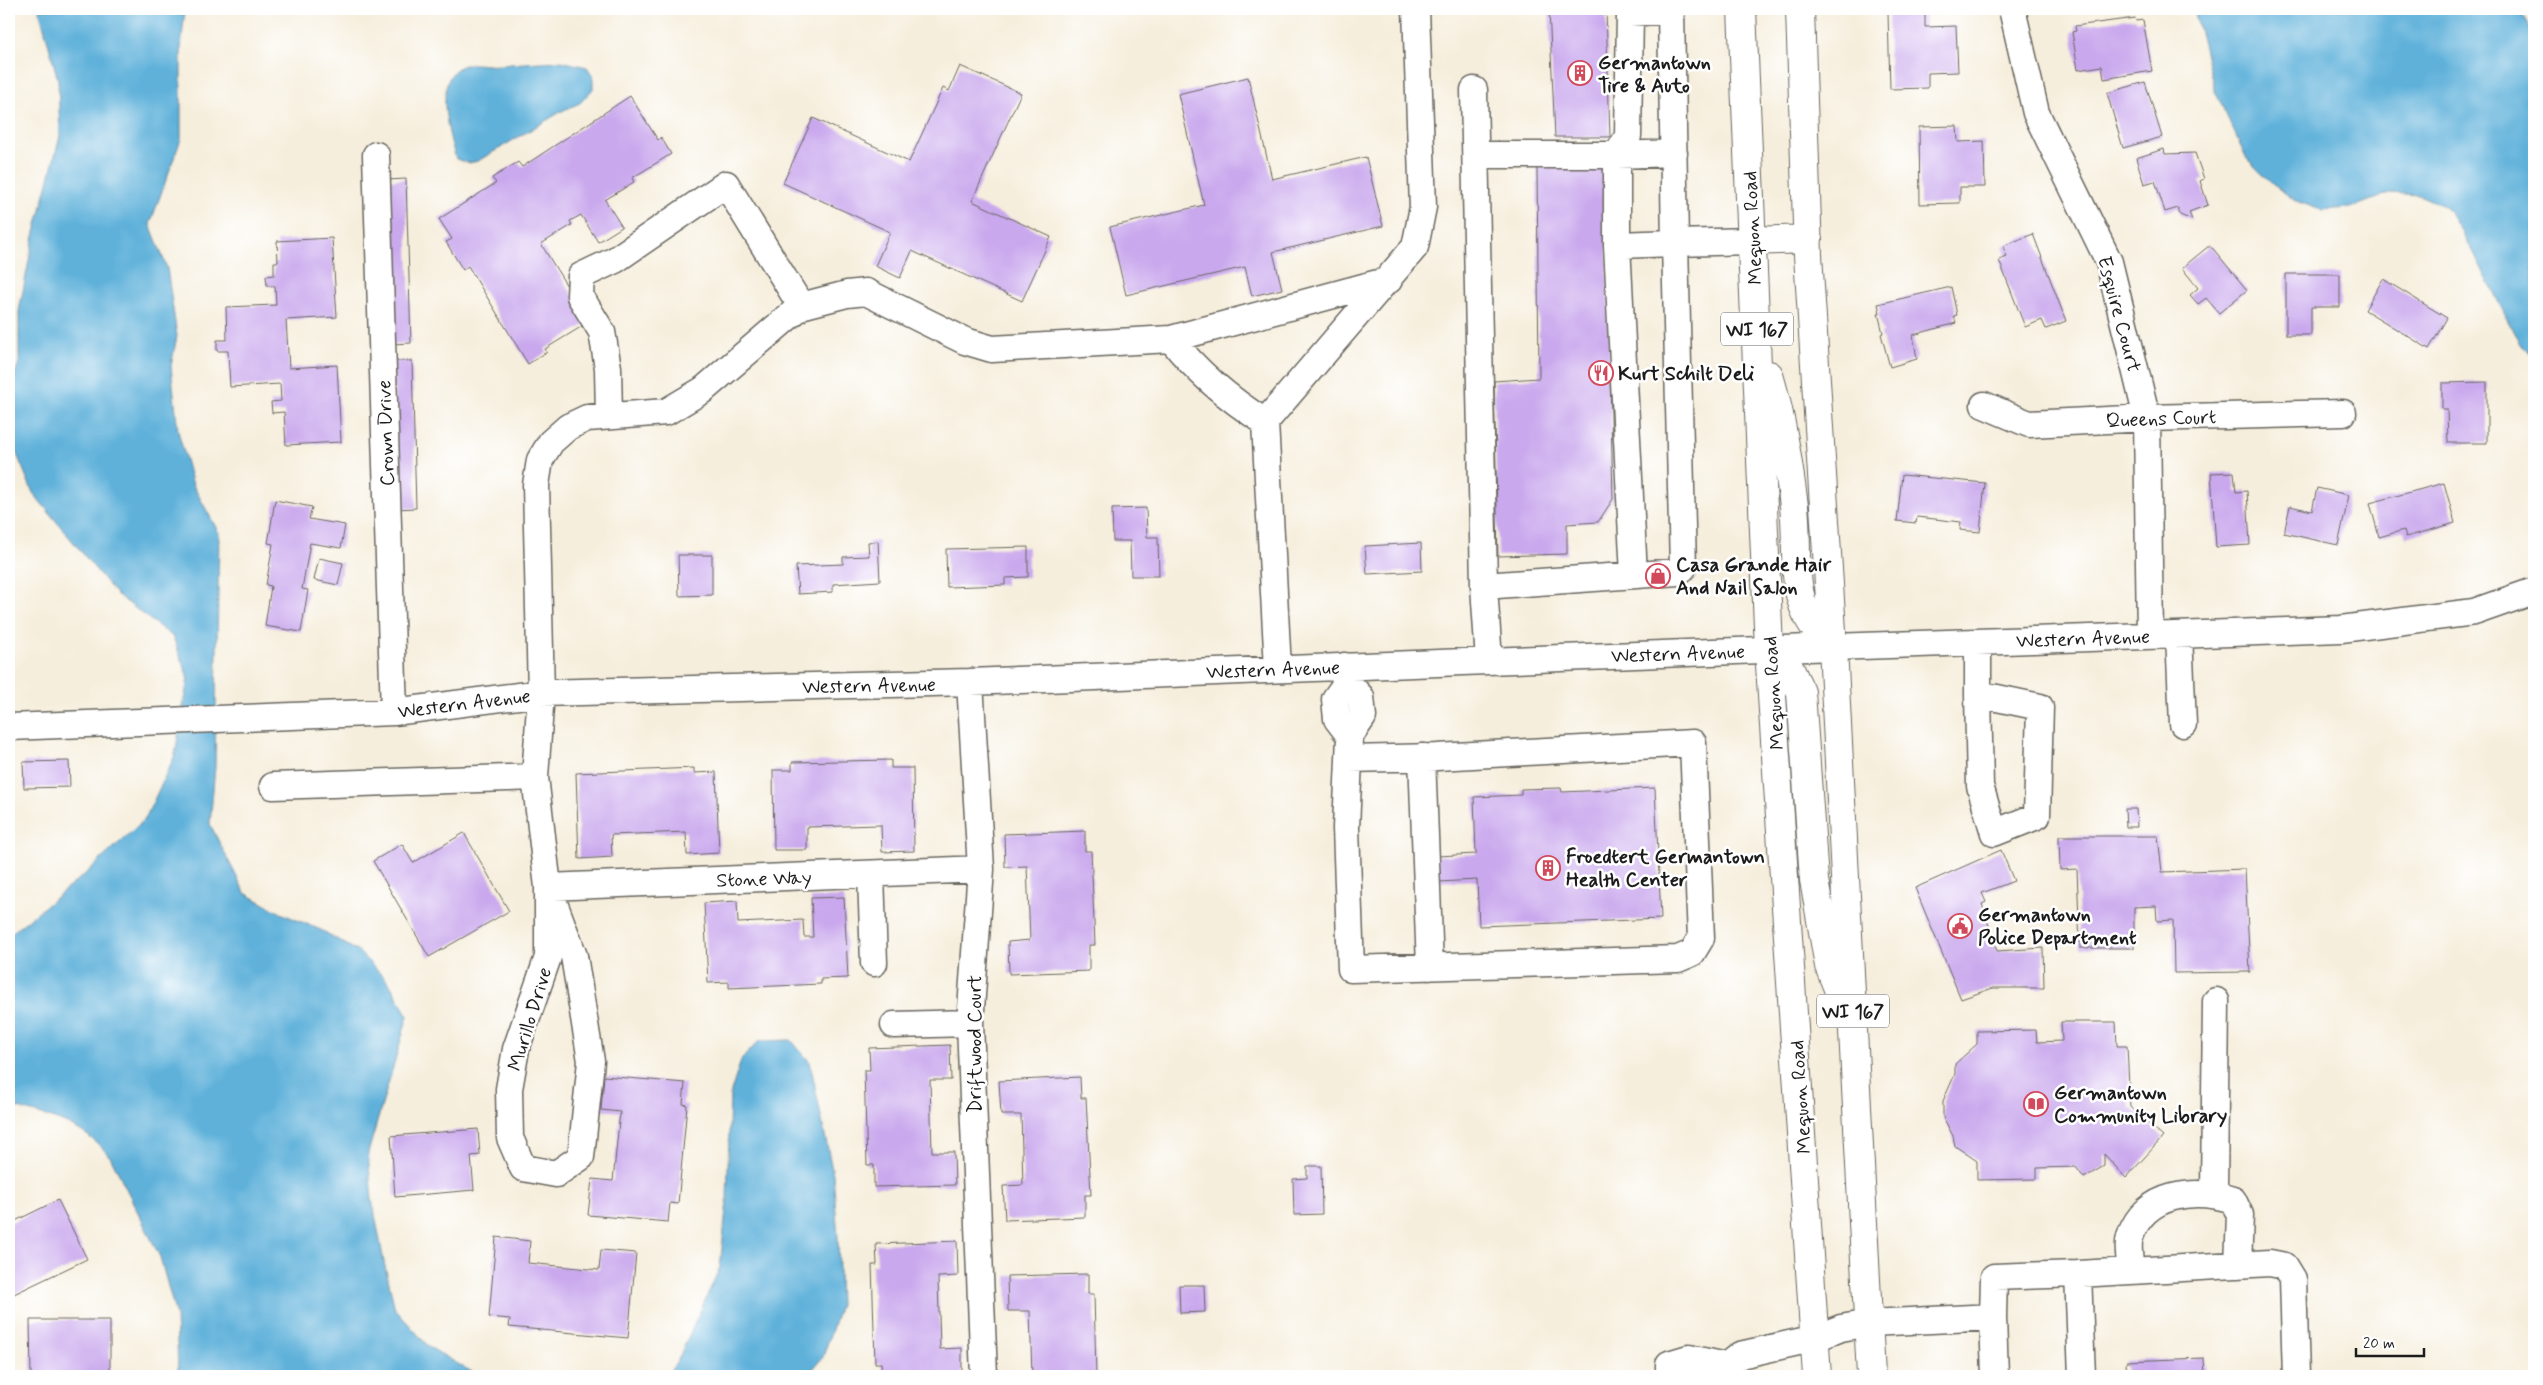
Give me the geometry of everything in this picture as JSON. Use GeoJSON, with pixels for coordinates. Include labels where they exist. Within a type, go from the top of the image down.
{"type":"FeatureCollection","features":[{"type":"Feature","properties":{"kind":"main road","name":"Mequon Road"},"geometry":{"type":"LineString","coordinates":[[1742,9],[1758,338],[1769,650],[1818,1376]]}},
{"type":"Feature","properties":{"kind":"main road","name":"WI 167"},"geometry":{"type":"LineString","coordinates":[[1800,9],[1808,239],[1834,647],[1871,1376]]}},
{"type":"Feature","properties":{"kind":"main road"},"geometry":{"type":"LineString","coordinates":[[1752,241],[1808,239]]}},
{"type":"Feature","properties":{"kind":"main road"},"geometry":{"type":"LineString","coordinates":[[1758,338],[1782,418],[1794,509],[1799,592],[1809,620],[1819,635],[1834,647]]}},
{"type":"Feature","properties":{"kind":"main road"},"geometry":{"type":"LineString","coordinates":[[1769,650],[1788,665],[1801,692],[1814,880],[1829,966],[1854,1028]]}},
{"type":"Feature","properties":{"kind":"street"},"geometry":{"type":"LineString","coordinates":[[1278,669],[1265,422],[1389,280],[1415,247],[1423,207],[1416,9]]}},
{"type":"Feature","properties":{"kind":"street","name":"Esquire Court"},"geometry":{"type":"LineString","coordinates":[[2012,9],[2036,113],[2109,262],[2147,418],[2150,636]]}},
{"type":"Feature","properties":{"kind":"street"},"geometry":{"type":"LineString","coordinates":[[1484,586],[1678,572],[1683,568],[1675,243],[1672,10],[1630,13],[1628,136],[1617,155],[1617,245],[1634,575]]}},
{"type":"Feature","properties":{"kind":"street"},"geometry":{"type":"LineString","coordinates":[[1474,90],[1484,586],[1490,661]]}},
{"type":"Feature","properties":{"kind":"street"},"geometry":{"type":"LineString","coordinates":[[1476,156],[1674,153]]}},
{"type":"Feature","properties":{"kind":"street","name":"Crown Drive"},"geometry":{"type":"LineString","coordinates":[[376,155],[394,712]]}},
{"type":"Feature","properties":{"kind":"street"},"geometry":{"type":"LineString","coordinates":[[608,416],[608,368],[602,332],[580,296],[581,276],[623,256],[726,184],[801,306],[847,294],[866,292],[964,341],[992,348],[1171,339],[1389,280]]}},
{"type":"Feature","properties":{"kind":"street"},"geometry":{"type":"LineString","coordinates":[[1617,245],[1752,241]]}},
{"type":"Feature","properties":{"kind":"street","name":"Murillo Drive"},"geometry":{"type":"LineString","coordinates":[[548,887],[574,956],[592,1061],[581,1157],[556,1174],[523,1168],[510,1138],[509,1089],[516,1049],[548,957],[548,887],[535,777],[541,693],[536,485],[540,460],[550,442],[568,427],[587,418],[666,412],[703,390],[801,306]]}},
{"type":"Feature","properties":{"kind":"street"},"geometry":{"type":"LineString","coordinates":[[1171,339],[1188,360],[1247,411],[1265,422]]}},
{"type":"Feature","properties":{"kind":"street","name":"Queens Court"},"geometry":{"type":"LineString","coordinates":[[1984,405],[2028,424],[2147,418],[2343,413]]}},
{"type":"Feature","properties":{"kind":"street","name":"Western Avenue"},"geometry":{"type":"LineString","coordinates":[[9,727],[394,712],[541,693],[970,682],[1278,669],[1346,674],[1490,661],[2341,629],[2474,612],[2534,591]]}},
{"type":"Feature","properties":{"kind":"street"},"geometry":{"type":"LineString","coordinates":[[2179,635],[2183,724]]}},
{"type":"Feature","properties":{"kind":"street"},"geometry":{"type":"LineString","coordinates":[[1978,642],[1978,694],[1980,786],[1994,833],[2037,816],[2040,707],[1978,694]]}},
{"type":"Feature","properties":{"kind":"street"},"geometry":{"type":"LineString","coordinates":[[1346,674],[1361,697],[1363,717],[1350,747],[1346,828],[1351,969],[1678,959],[1692,953],[1701,938],[1692,743],[1422,757],[1350,747]]}},
{"type":"Feature","properties":{"kind":"street","name":"Driftwood Court"},"geometry":{"type":"LineString","coordinates":[[970,682],[981,869],[970,1023],[984,1376]]}},
{"type":"Feature","properties":{"kind":"street"},"geometry":{"type":"LineString","coordinates":[[1422,757],[1430,967]]}},
{"type":"Feature","properties":{"kind":"street"},"geometry":{"type":"LineString","coordinates":[[273,786],[535,777]]}},
{"type":"Feature","properties":{"kind":"street","name":"Stone Way"},"geometry":{"type":"LineString","coordinates":[[548,887],[981,869]]}},
{"type":"Feature","properties":{"kind":"street"},"geometry":{"type":"LineString","coordinates":[[871,874],[874,963]]}},
{"type":"Feature","properties":{"kind":"street"},"geometry":{"type":"LineString","coordinates":[[2214,1194],[2216,1001]]}},
{"type":"Feature","properties":{"kind":"street"},"geometry":{"type":"LineString","coordinates":[[894,1025],[970,1023]]}},
{"type":"Feature","properties":{"kind":"street"},"geometry":{"type":"LineString","coordinates":[[2131,1272],[2130,1238],[2138,1221],[2153,1203],[2175,1195],[2214,1194],[2234,1200],[2240,1215],[2238,1265]]}},
{"type":"Feature","properties":{"kind":"street"},"geometry":{"type":"LineString","coordinates":[[1996,1376],[1993,1317],[1994,1277],[2131,1272],[2270,1263],[2285,1266],[2293,1279],[2296,1376]]}},
{"type":"Feature","properties":{"kind":"street"},"geometry":{"type":"LineString","coordinates":[[2078,1274],[2082,1376]]}},
{"type":"Feature","properties":{"kind":"street"},"geometry":{"type":"LineString","coordinates":[[1669,1376],[1669,1364],[1689,1358],[1726,1371],[1740,1355],[1816,1338],[1841,1328],[1869,1323],[1993,1317]]}},
{"type":"Feature","properties":{"kind":"water"},"geometry":{"type":"Polygon","coordinates":[[[39,9],[185,9],[181,48],[181,139],[150,224],[167,268],[177,336],[171,366],[178,431],[193,485],[219,533],[215,767],[210,824],[245,893],[283,914],[321,930],[359,952],[388,981],[408,1016],[368,1153],[372,1199],[384,1262],[395,1309],[429,1347],[479,1376],[176,1376],[178,1372],[176,1316],[160,1257],[111,1158],[100,1146],[77,1129],[52,1118],[9,1105],[9,935],[84,875],[145,819],[175,755],[188,677],[173,637],[115,593],[33,493],[9,435],[9,392],[19,362],[19,311],[33,240],[60,136],[58,80],[39,9]]]}},
{"type":"Feature","properties":{"kind":"water"},"geometry":{"type":"Polygon","coordinates":[[[2194,9],[2519,9],[2534,35],[2534,356],[2519,343],[2472,249],[2446,207],[2419,195],[2390,193],[2351,208],[2321,210],[2296,201],[2272,184],[2247,159],[2215,91],[2194,9]]]}},
{"type":"Feature","properties":{"kind":"water"},"geometry":{"type":"Polygon","coordinates":[[[561,61],[587,67],[593,76],[593,89],[580,103],[564,110],[478,161],[469,163],[456,159],[447,124],[445,98],[451,76],[458,68],[468,64],[495,65],[561,61]]]}},
{"type":"Feature","properties":{"kind":"water"},"geometry":{"type":"Polygon","coordinates":[[[791,1040],[810,1062],[833,1174],[838,1237],[840,1305],[823,1357],[807,1376],[666,1376],[677,1362],[720,1267],[727,1201],[730,1095],[741,1060],[759,1041],[791,1040]]]}},
{"type":"Feature","properties":{"kind":"building","name":"Germantown Tire & Auto"},"geometry":{"type":"Polygon","coordinates":[[[1549,9],[1606,9],[1610,137],[1555,137],[1549,9]]]}},
{"type":"Feature","properties":{"kind":"building"},"geometry":{"type":"Polygon","coordinates":[[[1925,12],[1925,27],[1956,26],[1958,72],[1928,73],[1928,88],[1890,89],[1888,13],[1925,12]]]}},
{"type":"Feature","properties":{"kind":"building"},"geometry":{"type":"Polygon","coordinates":[[[2135,18],[2136,21],[2143,20],[2152,71],[2104,79],[2102,66],[2078,70],[2072,32],[2076,31],[2075,26],[2135,18]]]}},
{"type":"Feature","properties":{"kind":"building"},"geometry":{"type":"Polygon","coordinates":[[[960,66],[1021,93],[972,201],[1051,237],[1022,301],[912,251],[900,278],[875,266],[890,232],[783,183],[813,118],[909,162],[943,88],[949,91],[960,66]]]}},
{"type":"Feature","properties":{"kind":"building"},"geometry":{"type":"Polygon","coordinates":[[[1248,77],[1272,179],[1366,157],[1383,226],[1273,252],[1282,289],[1252,296],[1245,267],[1126,295],[1110,227],[1204,205],[1178,94],[1248,77]]]}},
{"type":"Feature","properties":{"kind":"building"},"geometry":{"type":"Polygon","coordinates":[[[2145,82],[2162,137],[2123,148],[2107,93],[2145,82]]]}},
{"type":"Feature","properties":{"kind":"building"},"geometry":{"type":"Polygon","coordinates":[[[630,96],[658,140],[661,137],[671,154],[632,178],[634,182],[605,200],[622,227],[598,242],[581,215],[570,221],[572,225],[541,244],[589,322],[545,349],[547,352],[528,364],[468,266],[463,270],[446,242],[452,239],[439,219],[496,183],[492,178],[518,162],[522,167],[630,96]]]}},
{"type":"Feature","properties":{"kind":"building"},"geometry":{"type":"Polygon","coordinates":[[[1957,126],[1958,142],[1984,141],[1985,187],[1960,187],[1960,203],[1920,204],[1919,127],[1957,126]]]}},
{"type":"Feature","properties":{"kind":"building"},"geometry":{"type":"Polygon","coordinates":[[[2164,149],[2165,154],[2195,153],[2204,179],[2200,181],[2208,205],[2189,212],[2192,220],[2180,215],[2178,208],[2165,212],[2155,181],[2144,184],[2136,158],[2164,149]]]}},
{"type":"Feature","properties":{"kind":"building"},"geometry":{"type":"Polygon","coordinates":[[[1605,165],[1613,499],[1598,522],[1567,524],[1567,554],[1498,556],[1494,381],[1539,378],[1537,167],[1605,165]]]}},
{"type":"Feature","properties":{"kind":"building"},"geometry":{"type":"Polygon","coordinates":[[[406,179],[411,343],[392,344],[387,180],[406,179]]]}},
{"type":"Feature","properties":{"kind":"building"},"geometry":{"type":"Polygon","coordinates":[[[2033,234],[2066,321],[2046,329],[2042,320],[2025,327],[1999,260],[2007,257],[2003,246],[2033,234]]]}},
{"type":"Feature","properties":{"kind":"building"},"geometry":{"type":"Polygon","coordinates":[[[332,238],[337,317],[286,320],[289,368],[337,365],[341,442],[286,445],[284,412],[272,413],[271,402],[281,401],[280,384],[230,387],[228,351],[217,351],[217,340],[227,340],[226,307],[276,305],[275,286],[267,286],[266,276],[274,275],[274,262],[278,262],[277,241],[332,238]]]}},
{"type":"Feature","properties":{"kind":"building"},"geometry":{"type":"Polygon","coordinates":[[[2210,245],[2247,290],[2219,313],[2206,298],[2198,304],[2190,295],[2198,288],[2182,268],[2210,245]]]}},
{"type":"Feature","properties":{"kind":"building"},"geometry":{"type":"Polygon","coordinates":[[[2286,274],[2340,274],[2340,307],[2311,307],[2311,335],[2286,335],[2286,274]]]}},
{"type":"Feature","properties":{"kind":"building"},"geometry":{"type":"Polygon","coordinates":[[[2383,279],[2447,318],[2429,349],[2365,310],[2383,279]]]}},
{"type":"Feature","properties":{"kind":"building"},"geometry":{"type":"Polygon","coordinates":[[[1951,287],[1957,315],[1954,316],[1956,323],[1913,335],[1917,359],[1890,367],[1881,334],[1883,333],[1878,313],[1880,313],[1878,304],[1951,287]]]}},
{"type":"Feature","properties":{"kind":"building"},"geometry":{"type":"Polygon","coordinates":[[[393,361],[412,361],[416,508],[398,509],[393,361]]]}},
{"type":"Feature","properties":{"kind":"building"},"geometry":{"type":"Polygon","coordinates":[[[2487,382],[2487,443],[2448,443],[2447,409],[2442,409],[2442,383],[2487,382]]]}},
{"type":"Feature","properties":{"kind":"building"},"geometry":{"type":"Polygon","coordinates":[[[2234,472],[2236,492],[2247,491],[2250,545],[2216,547],[2211,473],[2234,472]]]}},
{"type":"Feature","properties":{"kind":"building"},"geometry":{"type":"Polygon","coordinates":[[[1902,475],[1985,483],[1980,532],[1960,530],[1961,522],[1917,517],[1916,523],[1897,521],[1902,475]]]}},
{"type":"Feature","properties":{"kind":"building"},"geometry":{"type":"Polygon","coordinates":[[[2444,483],[2455,523],[2406,537],[2404,530],[2379,537],[2370,503],[2444,483]]]}},
{"type":"Feature","properties":{"kind":"building"},"geometry":{"type":"Polygon","coordinates":[[[2317,488],[2349,495],[2338,545],[2284,533],[2290,506],[2312,511],[2317,488]]]}},
{"type":"Feature","properties":{"kind":"building"},"geometry":{"type":"Polygon","coordinates":[[[275,500],[312,507],[309,519],[345,525],[341,548],[310,543],[302,589],[308,590],[301,632],[265,626],[271,586],[266,585],[273,544],[268,543],[275,500]]]}},
{"type":"Feature","properties":{"kind":"building"},"geometry":{"type":"Polygon","coordinates":[[[1146,508],[1147,537],[1158,537],[1159,576],[1131,576],[1130,541],[1113,541],[1112,509],[1146,508]]]}},
{"type":"Feature","properties":{"kind":"building"},"geometry":{"type":"Polygon","coordinates":[[[878,541],[880,581],[833,584],[833,592],[798,594],[796,566],[843,564],[843,557],[869,556],[868,542],[878,541]]]}},
{"type":"Feature","properties":{"kind":"building"},"geometry":{"type":"Polygon","coordinates":[[[1421,543],[1422,571],[1367,574],[1365,546],[1421,543]]]}},
{"type":"Feature","properties":{"kind":"building"},"geometry":{"type":"Polygon","coordinates":[[[1028,547],[1028,577],[1005,578],[1005,585],[947,587],[946,549],[1028,547]]]}},
{"type":"Feature","properties":{"kind":"building"},"geometry":{"type":"Polygon","coordinates":[[[678,555],[712,555],[712,595],[679,596],[678,555]]]}},
{"type":"Feature","properties":{"kind":"building"},"geometry":{"type":"Polygon","coordinates":[[[319,558],[343,563],[338,585],[314,580],[319,558]]]}},
{"type":"Feature","properties":{"kind":"building"},"geometry":{"type":"Polygon","coordinates":[[[891,760],[891,768],[913,768],[914,851],[882,852],[881,825],[807,827],[807,850],[774,850],[773,770],[792,770],[792,762],[891,760]]]}},
{"type":"Feature","properties":{"kind":"building"},"geometry":{"type":"Polygon","coordinates":[[[69,761],[70,787],[24,788],[23,762],[69,761]]]}},
{"type":"Feature","properties":{"kind":"building"},"geometry":{"type":"Polygon","coordinates":[[[694,768],[694,773],[716,772],[719,853],[687,855],[686,832],[611,835],[612,857],[579,859],[576,773],[694,768]]]}},
{"type":"Feature","properties":{"kind":"building","name":"Froedtert Germantown Health Center"},"geometry":{"type":"Polygon","coordinates":[[[1561,788],[1562,792],[1655,788],[1661,919],[1479,926],[1477,880],[1438,882],[1437,856],[1476,854],[1474,797],[1521,795],[1521,789],[1561,788]]]}},
{"type":"Feature","properties":{"kind":"building"},"geometry":{"type":"Polygon","coordinates":[[[2125,809],[2136,809],[2137,827],[2126,827],[2125,809]]]}},
{"type":"Feature","properties":{"kind":"building"},"geometry":{"type":"Polygon","coordinates":[[[1085,831],[1085,851],[1091,851],[1095,945],[1089,945],[1089,971],[1009,974],[1008,942],[1030,940],[1027,866],[1005,867],[1004,834],[1085,831]]]}},
{"type":"Feature","properties":{"kind":"building"},"geometry":{"type":"Polygon","coordinates":[[[464,833],[509,911],[429,957],[373,861],[402,844],[413,863],[464,833]]]}},
{"type":"Feature","properties":{"kind":"building"},"geometry":{"type":"Polygon","coordinates":[[[2059,836],[2158,836],[2162,872],[2245,869],[2250,972],[2174,973],[2173,920],[2157,921],[2156,906],[2134,907],[2134,948],[2080,948],[2077,869],[2060,870],[2059,836]]]}},
{"type":"Feature","properties":{"kind":"building","name":"Germantown Police Department"},"geometry":{"type":"Polygon","coordinates":[[[2001,850],[2014,881],[1982,893],[1986,902],[1982,904],[1997,951],[2043,948],[2044,988],[1993,988],[1961,999],[1915,888],[2001,850]]]}},
{"type":"Feature","properties":{"kind":"building"},"geometry":{"type":"Polygon","coordinates":[[[844,897],[848,978],[821,979],[821,984],[729,988],[729,982],[708,983],[704,903],[737,901],[738,923],[803,920],[804,937],[813,937],[811,898],[844,897]]]}},
{"type":"Feature","properties":{"kind":"building","name":"Germantown Community Library"},"geometry":{"type":"Polygon","coordinates":[[[2061,1022],[2116,1022],[2117,1046],[2127,1046],[2130,1107],[2163,1137],[2126,1178],[2104,1154],[2104,1166],[2084,1178],[2076,1167],[2037,1168],[2037,1179],[1977,1180],[1977,1161],[1955,1146],[1953,1136],[1943,1117],[1943,1101],[1955,1074],[1955,1064],[1977,1044],[1977,1031],[2036,1030],[2037,1042],[2062,1041],[2061,1022]]]}},
{"type":"Feature","properties":{"kind":"building"},"geometry":{"type":"Polygon","coordinates":[[[950,1045],[951,1080],[930,1080],[932,1152],[954,1152],[955,1185],[874,1187],[874,1165],[867,1165],[864,1070],[870,1070],[869,1048],[950,1045]]]}},
{"type":"Feature","properties":{"kind":"building"},"geometry":{"type":"Polygon","coordinates":[[[604,1076],[685,1083],[683,1104],[687,1105],[678,1204],[670,1203],[668,1222],[588,1215],[592,1179],[613,1181],[620,1112],[601,1110],[604,1076]]]}},
{"type":"Feature","properties":{"kind":"building"},"geometry":{"type":"Polygon","coordinates":[[[1080,1077],[1081,1098],[1086,1098],[1091,1195],[1085,1195],[1085,1217],[1005,1220],[1003,1186],[1023,1185],[1021,1115],[1001,1115],[999,1081],[1080,1077]]]}},
{"type":"Feature","properties":{"kind":"building"},"geometry":{"type":"Polygon","coordinates":[[[478,1129],[480,1155],[471,1156],[474,1190],[395,1197],[391,1136],[478,1129]]]}},
{"type":"Feature","properties":{"kind":"building"},"geometry":{"type":"Polygon","coordinates":[[[1307,1166],[1321,1166],[1322,1214],[1294,1215],[1293,1179],[1307,1178],[1307,1166]]]}},
{"type":"Feature","properties":{"kind":"building"},"geometry":{"type":"Polygon","coordinates":[[[58,1200],[87,1259],[14,1294],[9,1282],[9,1224],[58,1200]]]}},
{"type":"Feature","properties":{"kind":"building"},"geometry":{"type":"Polygon","coordinates":[[[496,1237],[530,1241],[528,1263],[599,1270],[601,1250],[636,1253],[628,1338],[509,1327],[510,1319],[489,1317],[496,1237]]]}},
{"type":"Feature","properties":{"kind":"building"},"geometry":{"type":"Polygon","coordinates":[[[957,1241],[958,1276],[938,1277],[940,1349],[962,1348],[962,1376],[882,1376],[881,1363],[875,1363],[872,1265],[877,1265],[876,1244],[957,1241]]]}},
{"type":"Feature","properties":{"kind":"building"},"geometry":{"type":"Polygon","coordinates":[[[1088,1274],[1088,1294],[1094,1294],[1096,1376],[1032,1376],[1030,1311],[1008,1311],[1007,1276],[1088,1274]]]}},
{"type":"Feature","properties":{"kind":"building"},"geometry":{"type":"Polygon","coordinates":[[[1179,1285],[1204,1285],[1205,1312],[1180,1313],[1179,1285]]]}},
{"type":"Feature","properties":{"kind":"building"},"geometry":{"type":"Polygon","coordinates":[[[30,1320],[110,1320],[110,1376],[31,1376],[30,1320]]]}},
{"type":"Feature","properties":{"kind":"building"},"geometry":{"type":"Polygon","coordinates":[[[2204,1358],[2205,1376],[2127,1376],[2126,1361],[2204,1358]]]}},
{"type":"Feature","properties":{"kind":"place","name":"Germantown Tire & Auto"},"geometry":{"type":"Point","coordinates":[1580,73]}},
{"type":"Feature","properties":{"kind":"place","name":"Kurt Schilt Deli"},"geometry":{"type":"Point","coordinates":[1601,373]}},
{"type":"Feature","properties":{"kind":"place","name":"Casa Grande Hair And Nail Salon"},"geometry":{"type":"Point","coordinates":[1658,576]}},
{"type":"Feature","properties":{"kind":"place","name":"Froedtert Germantown Health Center"},"geometry":{"type":"Point","coordinates":[1548,868]}},
{"type":"Feature","properties":{"kind":"place","name":"Germantown Police Department"},"geometry":{"type":"Point","coordinates":[1960,926]}},
{"type":"Feature","properties":{"kind":"place","name":"Germantown Community Library"},"geometry":{"type":"Point","coordinates":[2036,1104]}}]}
